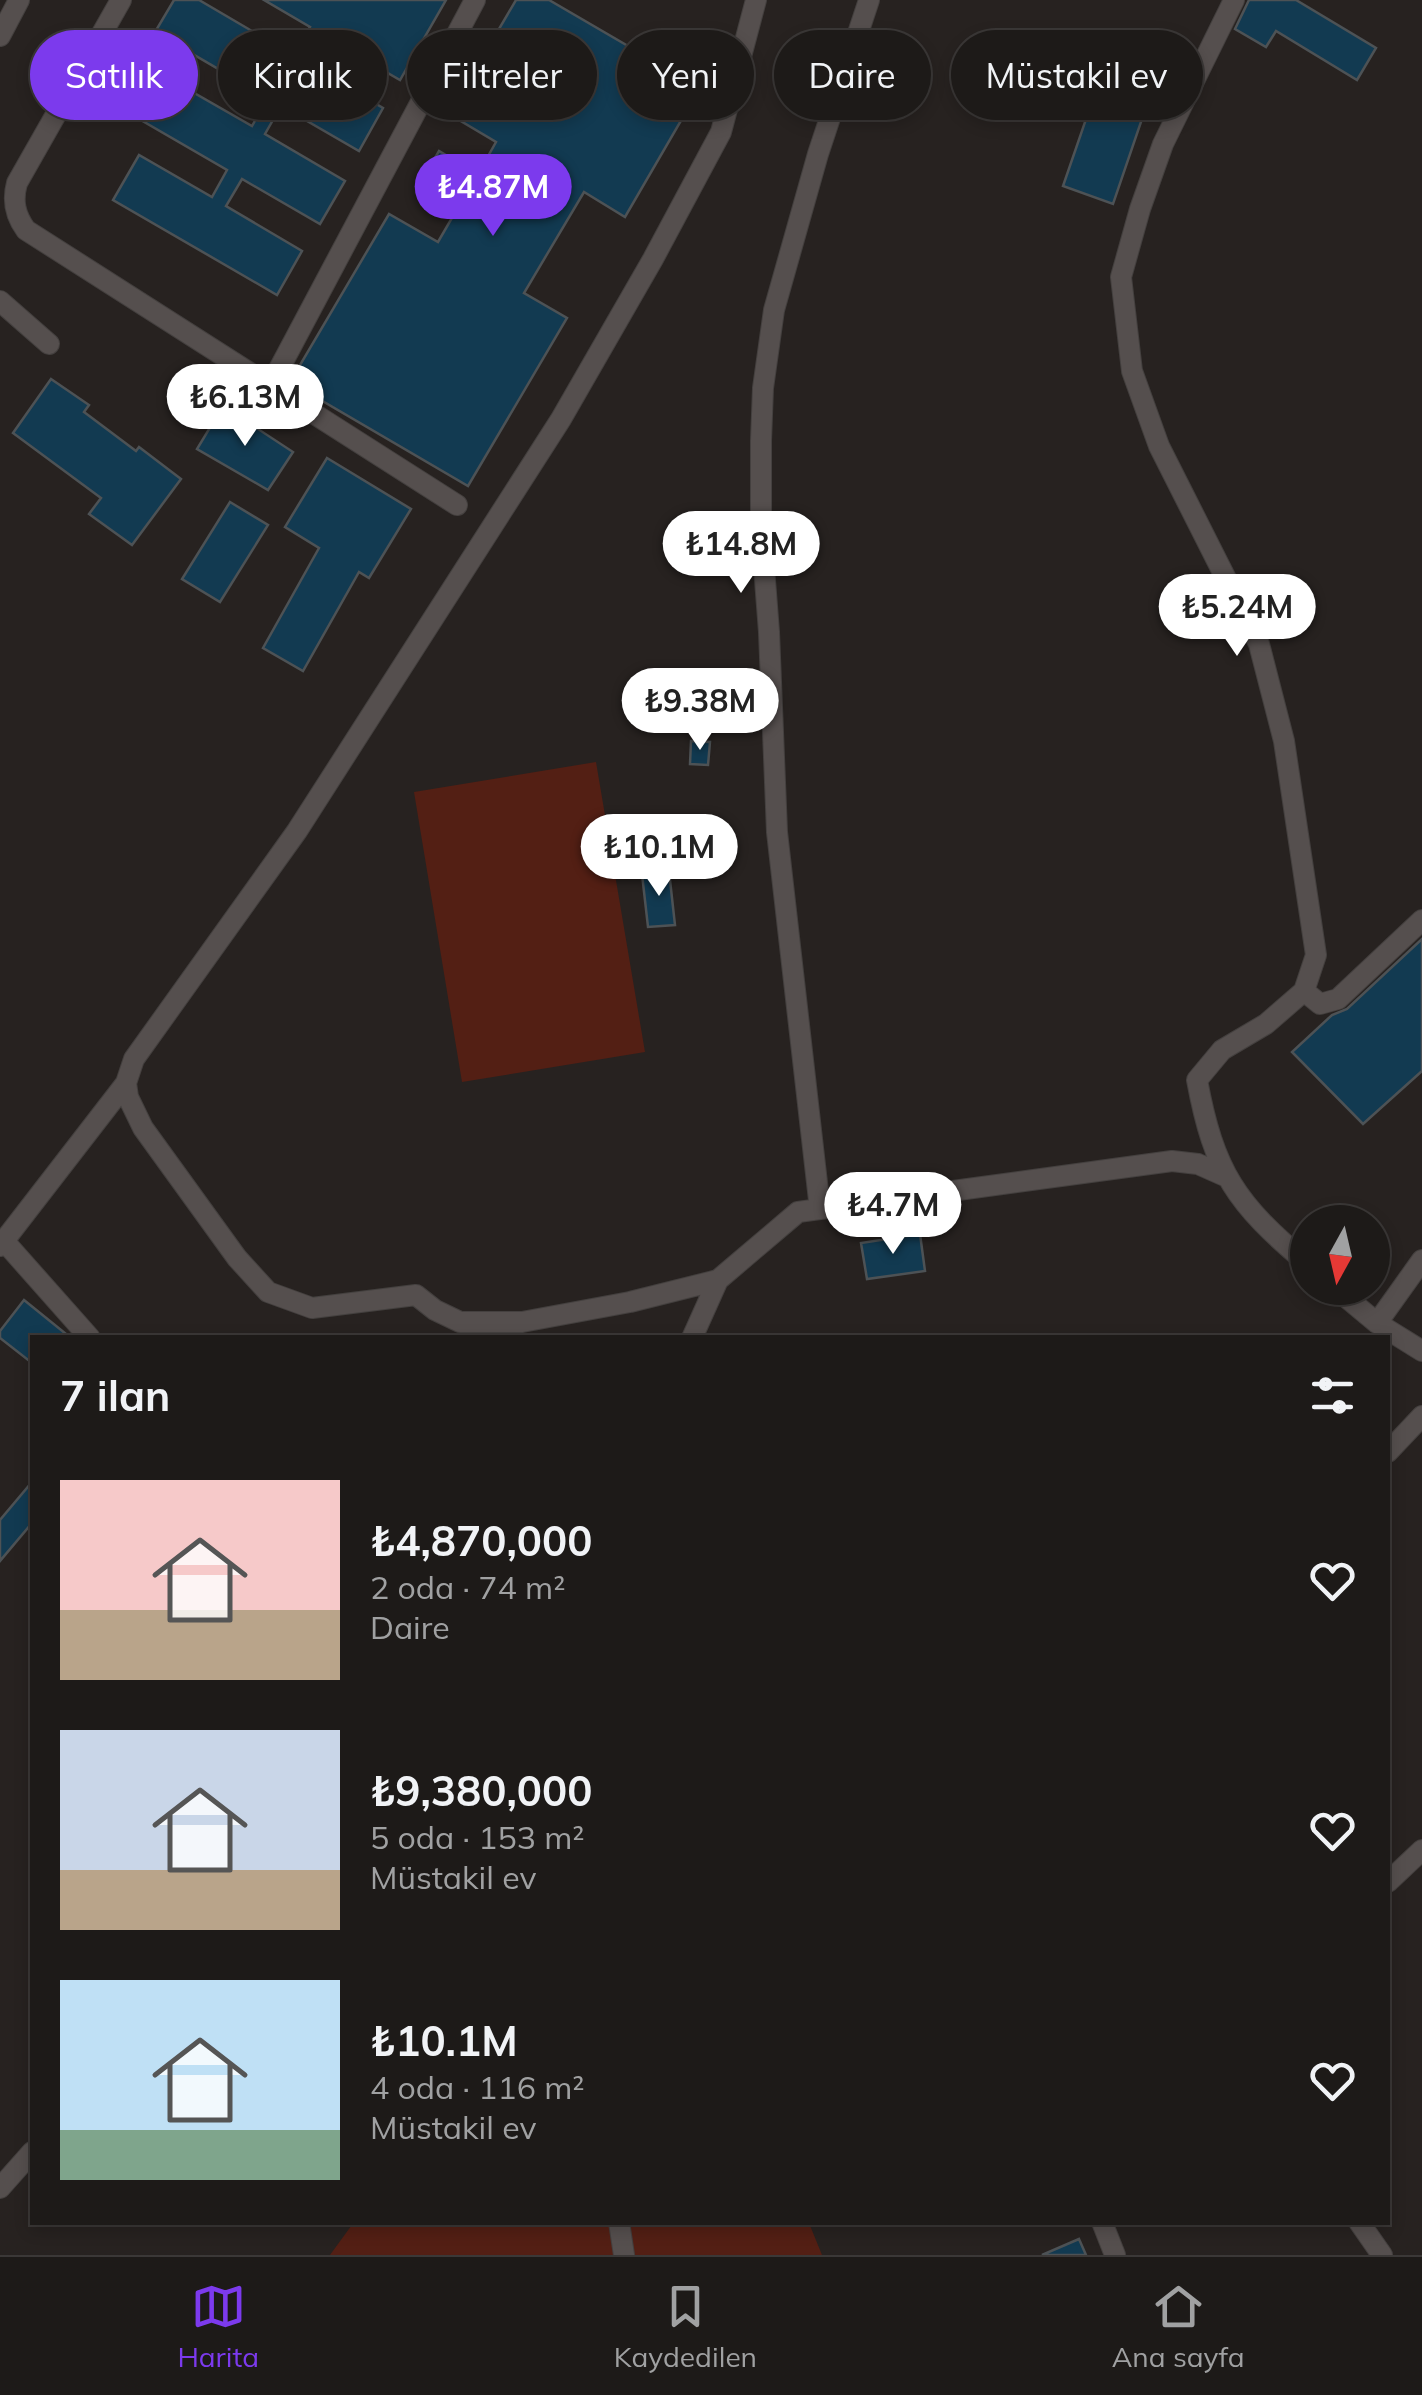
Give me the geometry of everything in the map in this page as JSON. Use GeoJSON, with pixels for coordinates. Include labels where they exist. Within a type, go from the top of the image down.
{"type":"FeatureCollection","features":[{"type":"Feature","properties":{"kind":"street"},"geometry":{"type":"LineString","coordinates":[[0,36],[19,0]]}},
{"type":"Feature","properties":{"kind":"street"},"geometry":{"type":"LineString","coordinates":[[122,0],[17,183],[17,215],[26,230],[457,505]]}},
{"type":"Feature","properties":{"kind":"street"},"geometry":{"type":"LineString","coordinates":[[269,388],[475,0]]}},
{"type":"Feature","properties":{"kind":"street"},"geometry":{"type":"LineString","coordinates":[[87,1335],[2,1244],[126,1083],[134,1059],[297,832],[560,419],[653,259],[720,132],[756,0]]}},
{"type":"Feature","properties":{"kind":"street"},"geometry":{"type":"LineString","coordinates":[[820,1209],[776,832],[761,528],[761,441],[774,310],[818,154],[869,0]]}},
{"type":"Feature","properties":{"kind":"street"},"geometry":{"type":"LineString","coordinates":[[1234,0],[1164,144],[1121,277],[1132,370],[1159,446],[1259,644],[1280,724],[1316,955],[1304,991],[1266,1024],[1222,1050],[1197,1080],[1206,1130],[1224,1176],[1260,1224],[1290,1249]]}},
{"type":"Feature","properties":{"kind":"street"},"geometry":{"type":"LineString","coordinates":[[0,302],[49,344]]}},
{"type":"Feature","properties":{"kind":"street"},"geometry":{"type":"LineString","coordinates":[[1304,991],[1320,1004],[1338,998],[1422,920]]}},
{"type":"Feature","properties":{"kind":"street"},"geometry":{"type":"LineString","coordinates":[[126,1083],[128,1097],[143,1128],[237,1258],[268,1292],[312,1308],[416,1294],[435,1310],[487,1330],[718,1280]]}},
{"type":"Feature","properties":{"kind":"street"},"geometry":{"type":"LineString","coordinates":[[693,1335],[718,1280],[798,1212],[1172,1161],[1198,1164],[1224,1176]]}},
{"type":"Feature","properties":{"kind":"street"},"geometry":{"type":"LineString","coordinates":[[1377,1323],[1422,1260]]}},
{"type":"Feature","properties":{"kind":"street"},"geometry":{"type":"LineString","coordinates":[[1355,1305],[1422,1351]]}},
{"type":"Feature","properties":{"kind":"street"},"geometry":{"type":"LineString","coordinates":[[1390,1450],[1422,1416]]}},
{"type":"Feature","properties":{"kind":"street"},"geometry":{"type":"LineString","coordinates":[[1390,1880],[1422,1850]]}},
{"type":"Feature","properties":{"kind":"street"},"geometry":{"type":"LineString","coordinates":[[0,2188],[30,2154]]}},
{"type":"Feature","properties":{"kind":"street"},"geometry":{"type":"LineString","coordinates":[[619,2225],[624,2255]]}},
{"type":"Feature","properties":{"kind":"street"},"geometry":{"type":"LineString","coordinates":[[1103,2225],[1114,2255]]}},
{"type":"Feature","properties":{"kind":"street"},"geometry":{"type":"LineString","coordinates":[[1361,2225],[1382,2255]]}},
{"type":"Feature","properties":{"kind":"shaded area"},"geometry":{"type":"Polygon","coordinates":[[[596,762],[645,1052],[462,1082],[414,792],[596,762]]]}},
{"type":"Feature","properties":{"kind":"shaded area"},"geometry":{"type":"Polygon","coordinates":[[[352,2225],[810,2225],[822,2255],[330,2255],[352,2225]]]}},
{"type":"Feature","properties":{"kind":"building"},"geometry":{"type":"Polygon","coordinates":[[[174,0],[199,0],[250,30],[218,30],[218,69],[198,57],[198,30],[156,30],[174,0]]]}},
{"type":"Feature","properties":{"kind":"building"},"geometry":{"type":"Polygon","coordinates":[[[264,0],[446,0],[429,30],[407,30],[407,68],[400,80],[387,72],[387,30],[308,30],[310,27],[264,0]]]}},
{"type":"Feature","properties":{"kind":"building"},"geometry":{"type":"Polygon","coordinates":[[[516,0],[549,0],[617,40],[617,120],[681,120],[625,217],[584,192],[524,293],[567,318],[468,486],[290,382],[389,214],[438,242],[456,211],[417,189],[439,151],[478,174],[496,142],[459,120],[597,120],[597,30],[498,30],[516,0]]]}},
{"type":"Feature","properties":{"kind":"building"},"geometry":{"type":"Polygon","coordinates":[[[1249,0],[1296,0],[1376,48],[1357,80],[1276,31],[1266,47],[1235,29],[1249,0]]]}},
{"type":"Feature","properties":{"kind":"building"},"geometry":{"type":"Polygon","coordinates":[[[198,95],[218,107],[218,120],[242,120],[252,126],[255,120],[273,120],[265,134],[345,181],[320,224],[242,179],[226,206],[302,251],[277,295],[113,200],[139,155],[212,197],[227,170],[141,120],[198,120],[198,95]]]}},
{"type":"Feature","properties":{"kind":"building"},"geometry":{"type":"Polygon","coordinates":[[[305,120],[376,120],[359,151],[305,120]]]}},
{"type":"Feature","properties":{"kind":"building"},"geometry":{"type":"Polygon","coordinates":[[[1086,120],[1142,120],[1113,204],[1063,186],[1086,120]]]}},
{"type":"Feature","properties":{"kind":"building"},"geometry":{"type":"Polygon","coordinates":[[[51,379],[89,405],[84,412],[181,479],[132,545],[89,514],[101,498],[13,433],[51,379]]]}},
{"type":"Feature","properties":{"kind":"building"},"geometry":{"type":"Polygon","coordinates":[[[223,406],[293,452],[268,490],[197,449],[223,406]]]}},
{"type":"Feature","properties":{"kind":"building"},"geometry":{"type":"Polygon","coordinates":[[[327,458],[411,509],[369,578],[359,572],[303,671],[263,648],[319,548],[285,527],[327,458]]]}},
{"type":"Feature","properties":{"kind":"building"},"geometry":{"type":"Polygon","coordinates":[[[230,502],[268,525],[220,602],[182,579],[230,502]]]}},
{"type":"Feature","properties":{"kind":"building"},"geometry":{"type":"Polygon","coordinates":[[[691,741],[710,742],[708,765],[690,764],[691,741]]]}},
{"type":"Feature","properties":{"kind":"building"},"geometry":{"type":"Polygon","coordinates":[[[669,871],[675,925],[648,927],[642,874],[669,871]]]}},
{"type":"Feature","properties":{"kind":"building"},"geometry":{"type":"Polygon","coordinates":[[[1422,939],[1422,1071],[1363,1124],[1292,1052],[1332,1015],[1347,1009],[1422,939]]]}},
{"type":"Feature","properties":{"kind":"building"},"geometry":{"type":"Polygon","coordinates":[[[920,1234],[925,1271],[867,1279],[861,1243],[920,1234]]]}},
{"type":"Feature","properties":{"kind":"building"},"geometry":{"type":"Polygon","coordinates":[[[24,1300],[67,1335],[30,1335],[30,1361],[0,1338],[0,1331],[24,1300]]]}},
{"type":"Feature","properties":{"kind":"building"},"geometry":{"type":"Polygon","coordinates":[[[30,1484],[30,1525],[0,1561],[0,1520],[30,1484]]]}},
{"type":"Feature","properties":{"kind":"building"},"geometry":{"type":"Polygon","coordinates":[[[1079,2239],[1086,2255],[1042,2255],[1079,2239]]]}}]}
